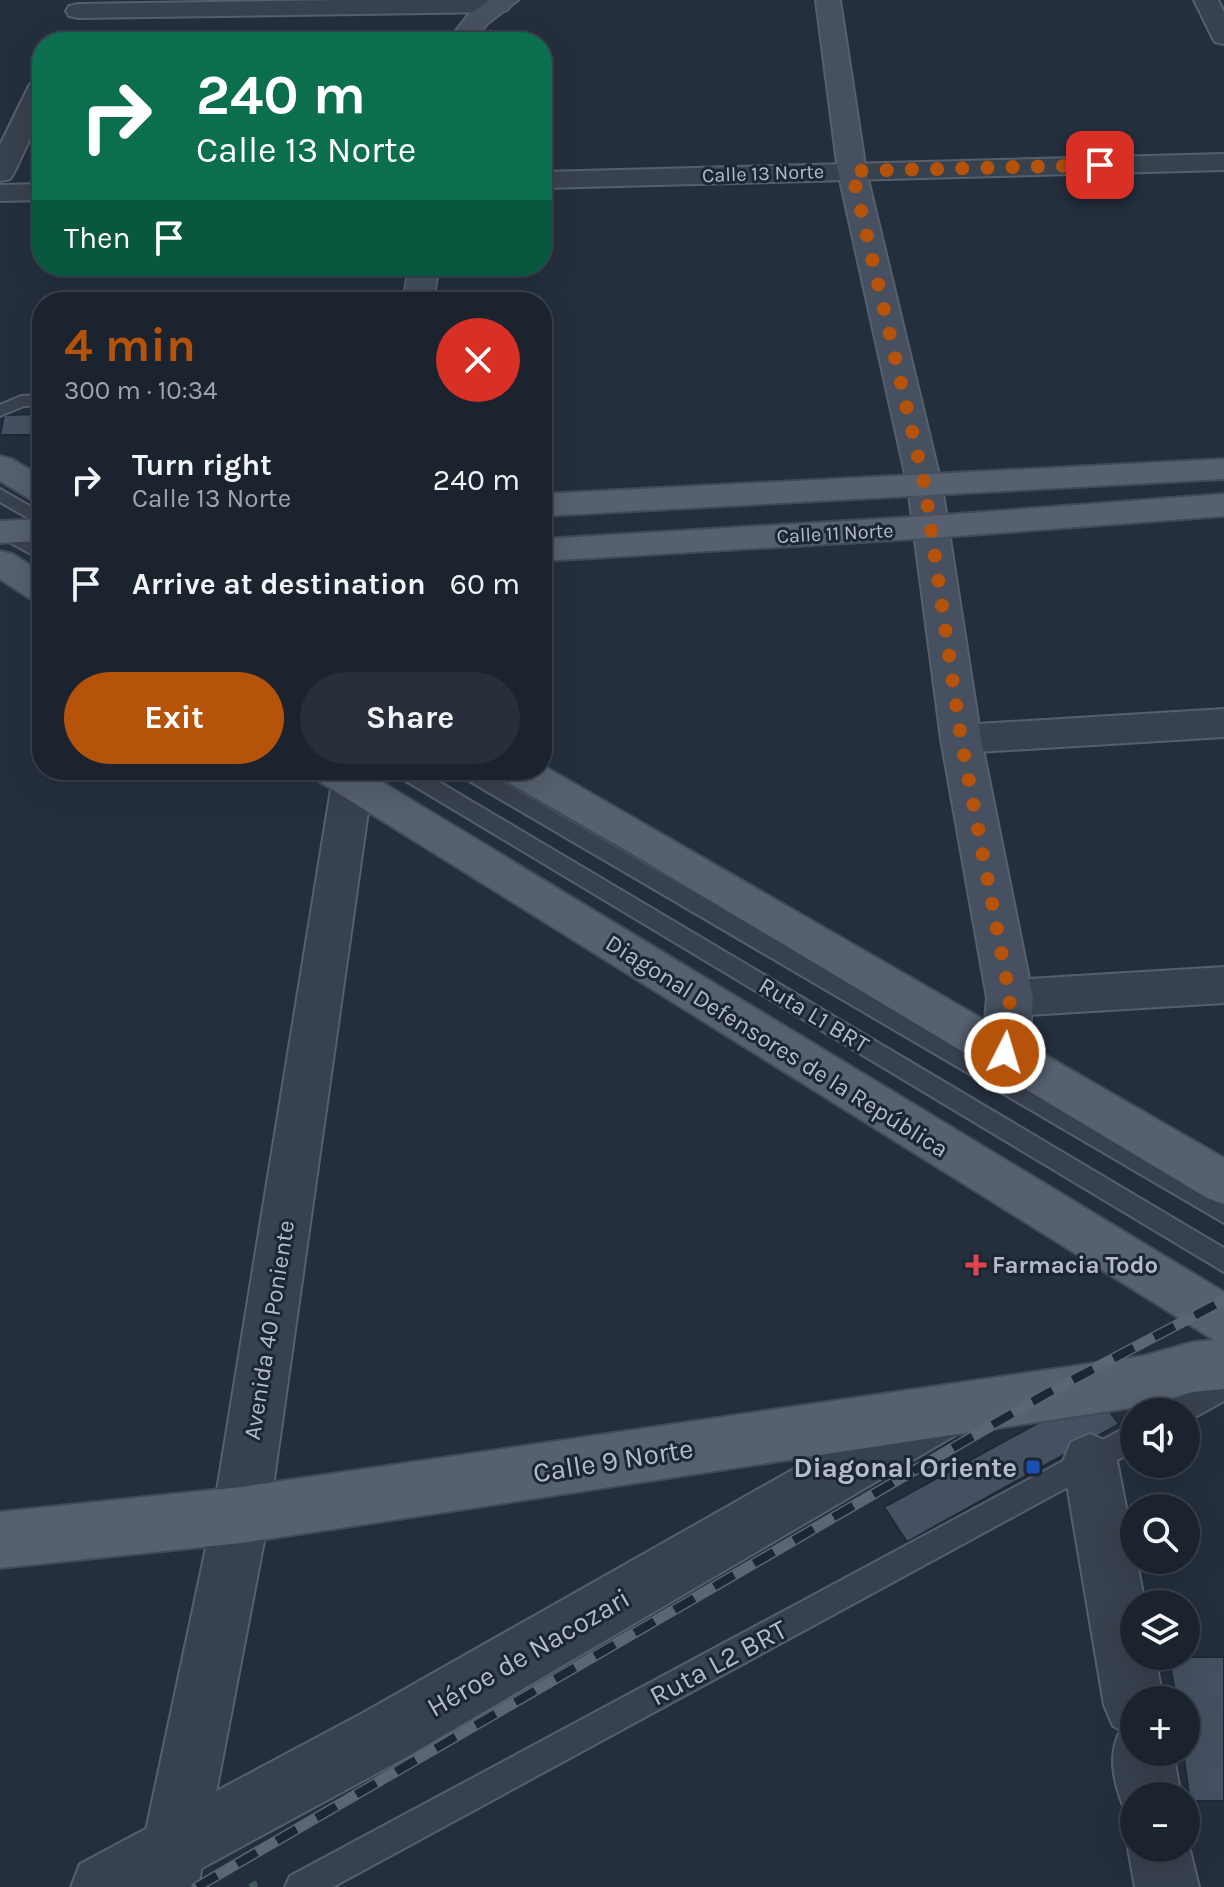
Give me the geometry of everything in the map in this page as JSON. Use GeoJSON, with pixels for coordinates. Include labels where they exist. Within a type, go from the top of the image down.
{"type":"FeatureCollection","features":[{"type":"Feature","properties":{"kind":"main road"},"geometry":{"type":"LineString","coordinates":[[828,0],[852,171],[925,487],[961,739],[1010,998],[1005,1053]]}},
{"type":"Feature","properties":{"kind":"main road"},"geometry":{"type":"LineString","coordinates":[[467,32],[478,19],[502,2]]}},
{"type":"Feature","properties":{"kind":"main road"},"geometry":{"type":"LineString","coordinates":[[0,466],[32,486]]}},
{"type":"Feature","properties":{"kind":"main road","name":"Calle 11 Norte"},"geometry":{"type":"LineString","coordinates":[[552,505],[1224,469]]}},
{"type":"Feature","properties":{"kind":"main road","name":"Calle 11 Norte"},"geometry":{"type":"LineString","coordinates":[[552,549],[930,527],[1224,505]]}},
{"type":"Feature","properties":{"kind":"main road","name":"Diagonal Defensores de la República"},"geometry":{"type":"LineString","coordinates":[[355,780],[1224,1320]]}},
{"type":"Feature","properties":{"kind":"main road"},"geometry":{"type":"LineString","coordinates":[[535,780],[1224,1183]]}},
{"type":"Feature","properties":{"kind":"main road","name":"Calle 9 Norte"},"geometry":{"type":"LineString","coordinates":[[0,1540],[241,1515],[1143,1381],[1193,1367],[1224,1364]]}},
{"type":"Feature","properties":{"kind":"street"},"geometry":{"type":"LineString","coordinates":[[1206,0],[1224,37]]}},
{"type":"Feature","properties":{"kind":"street"},"geometry":{"type":"LineString","coordinates":[[77,14],[234,4],[502,2]]}},
{"type":"Feature","properties":{"kind":"street"},"geometry":{"type":"LineString","coordinates":[[0,173],[32,107]]}},
{"type":"Feature","properties":{"kind":"street","name":"Calle 13 Norte"},"geometry":{"type":"LineString","coordinates":[[552,180],[1224,162]]}},
{"type":"Feature","properties":{"kind":"street"},"geometry":{"type":"LineString","coordinates":[[0,193],[32,192]]}},
{"type":"Feature","properties":{"kind":"street"},"geometry":{"type":"LineString","coordinates":[[961,739],[1224,723]]}},
{"type":"Feature","properties":{"kind":"street","name":"Avenida 40 Poniente"},"geometry":{"type":"LineString","coordinates":[[169,1869],[241,1515],[344,780]]}},
{"type":"Feature","properties":{"kind":"street"},"geometry":{"type":"LineString","coordinates":[[1010,998],[1224,985]]}},
{"type":"Feature","properties":{"kind":"street","name":"Héroe de Nacozari"},"geometry":{"type":"LineString","coordinates":[[103,1887],[169,1869],[383,1736],[949,1409]]}},
{"type":"Feature","properties":{"kind":"street"},"geometry":{"type":"LineString","coordinates":[[1112,1449],[1132,1686]]}},
{"type":"Feature","properties":{"kind":"street"},"geometry":{"type":"LineString","coordinates":[[1163,1862],[1167,1887]]}},
{"type":"Feature","properties":{"kind":"lane"},"geometry":{"type":"LineString","coordinates":[[0,411],[21,401],[32,400]]}},
{"type":"Feature","properties":{"kind":"lane"},"geometry":{"type":"LineString","coordinates":[[0,494],[32,515]]}},
{"type":"Feature","properties":{"kind":"lane","name":"Ruta L1 BRT"},"geometry":{"type":"LineString","coordinates":[[420,780],[1224,1261]]}},
{"type":"Feature","properties":{"kind":"lane","name":"Ruta L1 BRT"},"geometry":{"type":"LineString","coordinates":[[483,780],[1224,1212]]}},
{"type":"Feature","properties":{"kind":"lane"},"geometry":{"type":"LineString","coordinates":[[1200,1400],[1224,1387]]}},
{"type":"Feature","properties":{"kind":"lane","name":"Ruta L2 BRT"},"geometry":{"type":"LineString","coordinates":[[301,1887],[1112,1449]]}},
{"type":"Feature","properties":{"kind":"building"},"geometry":{"type":"Polygon","coordinates":[[[32,414],[32,435],[0,435],[4,415],[32,414]]]}},
{"type":"Feature","properties":{"kind":"building"},"geometry":{"type":"Polygon","coordinates":[[[1095,1392],[1119,1424],[907,1542],[884,1507],[1095,1392]]]}},
{"type":"Feature","properties":{"kind":"building"},"geometry":{"type":"Polygon","coordinates":[[[1200,1657],[1224,1657],[1224,1801],[1200,1801],[1200,1782],[1187,1782],[1185,1766],[1200,1766],[1200,1686],[1174,1686],[1171,1670],[1200,1670],[1200,1657]]]}},
{"type":"Feature","properties":{"kind":"railway"},"geometry":{"type":"LineString","coordinates":[[197,1887],[1044,1395],[1224,1300]]}},
{"type":"Feature","properties":{"kind":"place","name":"Farmacia Todo"},"geometry":{"type":"Point","coordinates":[976,1265]}},
{"type":"Feature","properties":{"kind":"place","name":"Diagonal Oriente"},"geometry":{"type":"Point","coordinates":[1033,1467]}},
{"type":"Feature","properties":{"kind":"route"},"geometry":{"type":"LineString","coordinates":[[1005,1053],[1010,998],[961,739],[925,487],[852,171],[1100,165]]}}]}
